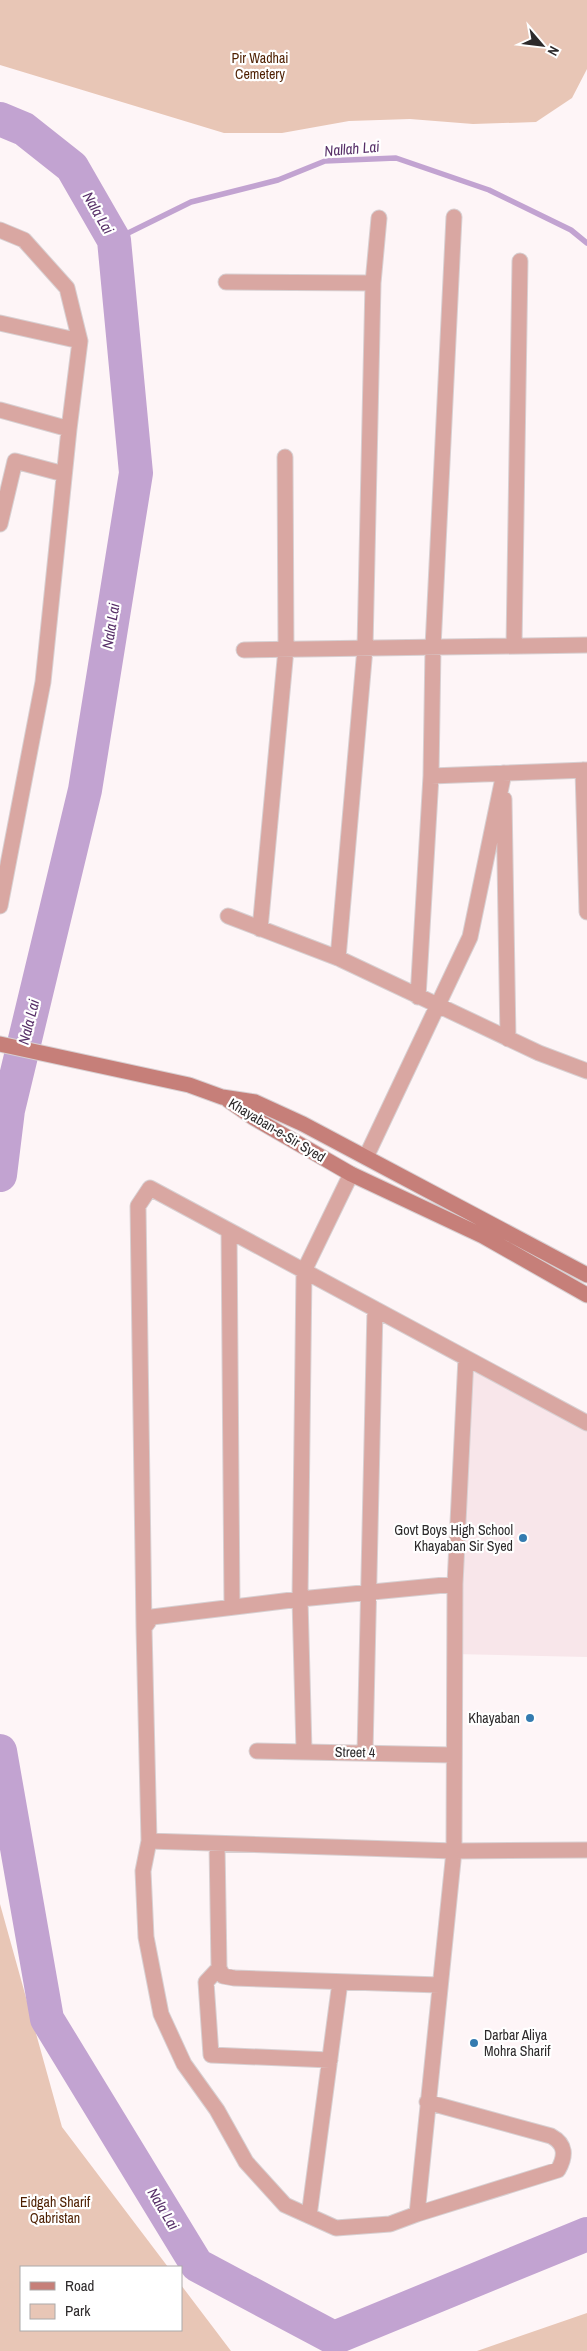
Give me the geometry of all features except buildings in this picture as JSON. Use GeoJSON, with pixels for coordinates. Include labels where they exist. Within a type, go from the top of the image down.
{"type":"FeatureCollection","features":[{"type":"Feature","properties":{"kind":"main road"},"geometry":{"type":"LineString","coordinates":[[0,1044],[189,1085],[222,1097]]}},
{"type":"Feature","properties":{"kind":"main road","name":"Khayaban-e-Sir Syed"},"geometry":{"type":"LineString","coordinates":[[222,1097],[255,1102],[303,1124],[587,1275]]}},
{"type":"Feature","properties":{"kind":"main road","name":"Khayaban-e-Sir Syed"},"geometry":{"type":"LineString","coordinates":[[222,1097],[254,1118],[351,1174],[483,1236],[587,1294]]}},
{"type":"Feature","properties":{"kind":"street"},"geometry":{"type":"LineString","coordinates":[[418,997],[432,776],[434,647],[454,217]]}},
{"type":"Feature","properties":{"kind":"street"},"geometry":{"type":"LineString","coordinates":[[338,958],[365,648],[374,282],[379,218]]}},
{"type":"Feature","properties":{"kind":"street"},"geometry":{"type":"LineString","coordinates":[[0,230],[24,240],[67,288],[80,341],[64,474],[43,682],[0,906]]}},
{"type":"Feature","properties":{"kind":"street"},"geometry":{"type":"LineString","coordinates":[[514,646],[520,260]]}},
{"type":"Feature","properties":{"kind":"street"},"geometry":{"type":"LineString","coordinates":[[226,282],[374,282]]}},
{"type":"Feature","properties":{"kind":"street"},"geometry":{"type":"LineString","coordinates":[[0,323],[80,341]]}},
{"type":"Feature","properties":{"kind":"street"},"geometry":{"type":"LineString","coordinates":[[0,410],[69,429]]}},
{"type":"Feature","properties":{"kind":"street"},"geometry":{"type":"LineString","coordinates":[[260,929],[286,649],[286,456]]}},
{"type":"Feature","properties":{"kind":"street"},"geometry":{"type":"LineString","coordinates":[[0,524],[15,461],[64,474]]}},
{"type":"Feature","properties":{"kind":"street"},"geometry":{"type":"LineString","coordinates":[[244,650],[587,645]]}},
{"type":"Feature","properties":{"kind":"street"},"geometry":{"type":"LineString","coordinates":[[432,776],[585,770],[587,912]]}},
{"type":"Feature","properties":{"kind":"street"},"geometry":{"type":"LineString","coordinates":[[366,1157],[470,937],[504,773]]}},
{"type":"Feature","properties":{"kind":"street"},"geometry":{"type":"LineString","coordinates":[[504,773],[508,1039]]}},
{"type":"Feature","properties":{"kind":"street"},"geometry":{"type":"LineString","coordinates":[[228,916],[338,958],[508,1039],[587,1071]]}},
{"type":"Feature","properties":{"kind":"street"},"geometry":{"type":"LineString","coordinates":[[304,1751],[300,1599],[304,1272],[351,1174]]}},
{"type":"Feature","properties":{"kind":"street"},"geometry":{"type":"LineString","coordinates":[[427,2102],[560,2140],[563,2148],[562,2163],[558,2170],[390,2224],[336,2228],[285,2205],[246,2162],[218,2110],[184,2064],[161,2014],[146,1937],[144,1870],[149,1841],[138,1206],[150,1188],[587,1422]]}},
{"type":"Feature","properties":{"kind":"street"},"geometry":{"type":"LineString","coordinates":[[229,1231],[232,1607]]}},
{"type":"Feature","properties":{"kind":"street"},"geometry":{"type":"LineString","coordinates":[[366,1752],[375,1309]]}},
{"type":"Feature","properties":{"kind":"street"},"geometry":{"type":"LineString","coordinates":[[417,2214],[454,1851],[455,1584],[466,1358]]}},
{"type":"Feature","properties":{"kind":"street"},"geometry":{"type":"LineString","coordinates":[[144,1628],[152,1617],[300,1599],[455,1584]]}},
{"type":"Feature","properties":{"kind":"street","name":"Street 4"},"geometry":{"type":"LineString","coordinates":[[257,1751],[453,1755]]}},
{"type":"Feature","properties":{"kind":"street"},"geometry":{"type":"LineString","coordinates":[[149,1841],[454,1851],[587,1850]]}},
{"type":"Feature","properties":{"kind":"street"},"geometry":{"type":"LineString","coordinates":[[217,1844],[219,1968],[223,1976],[439,1986]]}},
{"type":"Feature","properties":{"kind":"street"},"geometry":{"type":"LineString","coordinates":[[219,1968],[206,1982],[211,2055],[330,2060]]}},
{"type":"Feature","properties":{"kind":"street"},"geometry":{"type":"LineString","coordinates":[[309,2216],[340,1982]]}},
{"type":"Feature","properties":{"kind":"shaded area","name":"Govt Boys High School Khayaban Sir Syed"},"geometry":{"type":"Polygon","coordinates":[[[466,1358],[587,1423],[587,1657],[454,1654],[466,1358]]]}},
{"type":"Feature","properties":{"kind":"green space","name":"Pir Wadhai Cemetery"},"geometry":{"type":"Polygon","coordinates":[[[0,0],[587,0],[587,69],[572,98],[536,122],[473,124],[410,119],[349,121],[282,133],[224,133],[0,65],[0,0]]]}},
{"type":"Feature","properties":{"kind":"green space","name":"Eidgah Sharif Qabristan"},"geometry":{"type":"Polygon","coordinates":[[[0,1904],[62,2127],[167,2266],[20,2266],[20,2331],[182,2331],[182,2286],[231,2351],[0,2351],[0,1904]]]}},
{"type":"Feature","properties":{"kind":"green space"},"geometry":{"type":"Polygon","coordinates":[[[587,2313],[587,2351],[477,2351],[587,2313]]]}},
{"type":"Feature","properties":{"kind":"waterway","name":"Nala Lai"},"geometry":{"type":"LineString","coordinates":[[0,119],[24,129],[72,167],[114,240],[136,473],[85,790],[8,1110],[0,1175]]}},
{"type":"Feature","properties":{"kind":"waterway","name":"Nallah Lai"},"geometry":{"type":"LineString","coordinates":[[114,240],[191,202],[278,180],[325,161],[396,158],[489,190],[571,230],[587,243]]}},
{"type":"Feature","properties":{"kind":"waterway","name":"Nala Lai"},"geometry":{"type":"LineString","coordinates":[[0,1751],[47,2019],[197,2265],[334,2338],[587,2234]]}},
{"type":"Feature","properties":{"kind":"place","name":"Govt Boys High School Khayaban Sir Syed"},"geometry":{"type":"Point","coordinates":[523,1538]}},
{"type":"Feature","properties":{"kind":"place","name":"Khayaban"},"geometry":{"type":"Point","coordinates":[530,1718]}},
{"type":"Feature","properties":{"kind":"place","name":"Darbar Aliya Mohra Sharif"},"geometry":{"type":"Point","coordinates":[474,2043]}}]}
